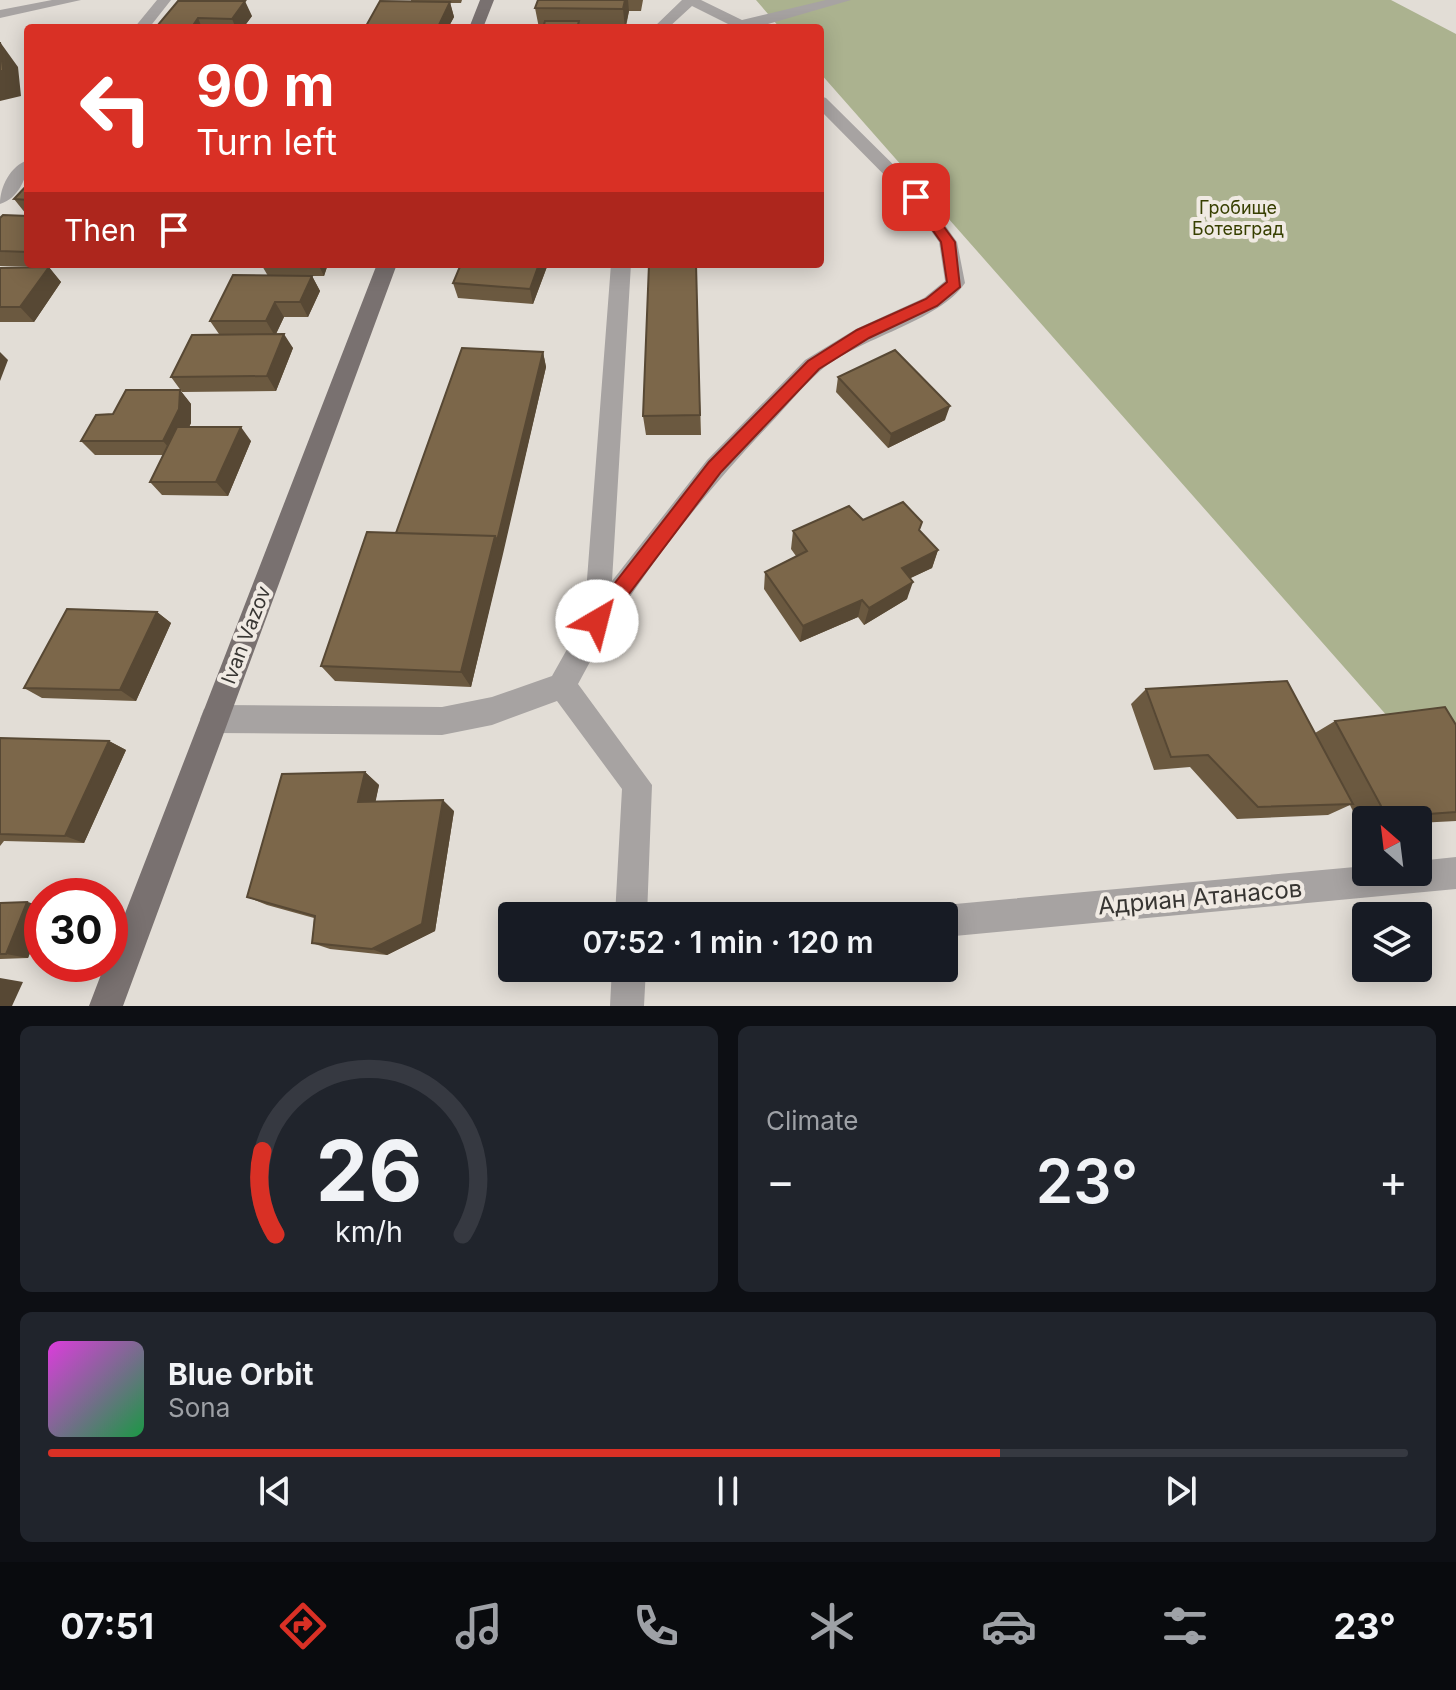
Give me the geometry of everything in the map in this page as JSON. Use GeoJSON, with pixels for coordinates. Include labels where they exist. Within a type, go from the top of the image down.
{"type":"FeatureCollection","features":[{"type":"Feature","properties":{"kind":"main road"},"geometry":{"type":"LineString","coordinates":[[478,24],[487,0]]}},
{"type":"Feature","properties":{"kind":"main road","name":"Ivan Vazov"},"geometry":{"type":"LineString","coordinates":[[106,1006],[385,268]]}},
{"type":"Feature","properties":{"kind":"street"},"geometry":{"type":"LineString","coordinates":[[0,14],[74,0]]}},
{"type":"Feature","properties":{"kind":"street"},"geometry":{"type":"LineString","coordinates":[[144,24],[164,0]]}},
{"type":"Feature","properties":{"kind":"street"},"geometry":{"type":"LineString","coordinates":[[664,24],[690,0],[741,24]]}},
{"type":"Feature","properties":{"kind":"street"},"geometry":{"type":"LineString","coordinates":[[753,24],[844,0]]}},
{"type":"Feature","properties":{"kind":"street"},"geometry":{"type":"LineString","coordinates":[[214,719],[442,721],[492,711],[562,686],[597,621],[715,467],[813,365],[863,334],[931,303],[955,283],[948,242],[916,197],[824,105]]}},
{"type":"Feature","properties":{"kind":"street"},"geometry":{"type":"LineString","coordinates":[[0,199],[24,170]]}},
{"type":"Feature","properties":{"kind":"street"},"geometry":{"type":"LineString","coordinates":[[597,621],[621,268]]}},
{"type":"Feature","properties":{"kind":"street"},"geometry":{"type":"LineString","coordinates":[[562,686],[637,785],[632,902]]}},
{"type":"Feature","properties":{"kind":"street","name":"Адриан Атанасов"},"geometry":{"type":"LineString","coordinates":[[958,920],[1456,873]]}},
{"type":"Feature","properties":{"kind":"street"},"geometry":{"type":"LineString","coordinates":[[627,1006],[628,982]]}},
{"type":"Feature","properties":{"kind":"green space","name":"Гробище Ботевград"},"geometry":{"type":"Polygon","coordinates":[[[756,0],[1391,0],[1456,34],[1456,794],[824,78],[824,24],[777,24],[756,0]]]}},
{"type":"Feature","properties":{"kind":"building"},"geometry":{"type":"Polygon","coordinates":[[[538,0],[625,0],[623,9],[535,8],[538,0]]]}},
{"type":"Feature","properties":{"kind":"building"},"geometry":{"type":"Polygon","coordinates":[[[178,1],[245,1],[232,19],[198,18],[194,24],[159,24],[178,1]]]}},
{"type":"Feature","properties":{"kind":"building"},"geometry":{"type":"Polygon","coordinates":[[[380,1],[450,2],[439,24],[367,24],[380,1]]]}},
{"type":"Feature","properties":{"kind":"building"},"geometry":{"type":"Polygon","coordinates":[[[545,21],[579,21],[578,24],[544,24],[545,21]]]}},
{"type":"Feature","properties":{"kind":"building"},"geometry":{"type":"Polygon","coordinates":[[[0,42],[3,71],[0,71],[0,42]]]}},
{"type":"Feature","properties":{"kind":"building"},"geometry":{"type":"Polygon","coordinates":[[[24,188],[24,200],[14,199],[24,188]]]}},
{"type":"Feature","properties":{"kind":"building"},"geometry":{"type":"Polygon","coordinates":[[[3,215],[24,216],[24,252],[0,251],[0,218],[3,215]]]}},
{"type":"Feature","properties":{"kind":"building"},"geometry":{"type":"Polygon","coordinates":[[[0,268],[48,268],[20,307],[0,307],[0,268]]]}},
{"type":"Feature","properties":{"kind":"building"},"geometry":{"type":"Polygon","coordinates":[[[459,268],[538,268],[530,289],[453,283],[459,268]]]}},
{"type":"Feature","properties":{"kind":"building"},"geometry":{"type":"Polygon","coordinates":[[[649,268],[696,268],[700,415],[643,416],[649,268]]]}},
{"type":"Feature","properties":{"kind":"building"},"geometry":{"type":"Polygon","coordinates":[[[233,275],[312,276],[300,302],[275,302],[266,321],[210,321],[233,275]]]}},
{"type":"Feature","properties":{"kind":"building"},"geometry":{"type":"Polygon","coordinates":[[[284,334],[267,376],[171,377],[192,335],[284,334]]]}},
{"type":"Feature","properties":{"kind":"building"},"geometry":{"type":"Polygon","coordinates":[[[462,348],[543,352],[497,541],[495,536],[396,533],[462,348]]]}},
{"type":"Feature","properties":{"kind":"building"},"geometry":{"type":"Polygon","coordinates":[[[895,350],[950,406],[891,434],[838,377],[895,350]]]}},
{"type":"Feature","properties":{"kind":"building"},"geometry":{"type":"Polygon","coordinates":[[[126,390],[180,390],[179,409],[163,441],[81,441],[96,415],[113,414],[126,390]]]}},
{"type":"Feature","properties":{"kind":"building"},"geometry":{"type":"Polygon","coordinates":[[[177,427],[241,427],[216,482],[150,482],[177,427]]]}},
{"type":"Feature","properties":{"kind":"building"},"geometry":{"type":"Polygon","coordinates":[[[903,502],[922,522],[919,530],[938,550],[902,568],[913,582],[869,608],[862,600],[803,626],[765,572],[807,551],[793,531],[849,506],[863,520],[903,502]]]}},
{"type":"Feature","properties":{"kind":"building"},"geometry":{"type":"Polygon","coordinates":[[[367,532],[495,536],[461,672],[321,666],[367,532]]]}},
{"type":"Feature","properties":{"kind":"building"},"geometry":{"type":"Polygon","coordinates":[[[67,609],[157,612],[120,690],[24,688],[67,609]]]}},
{"type":"Feature","properties":{"kind":"building"},"geometry":{"type":"Polygon","coordinates":[[[1287,681],[1353,804],[1258,807],[1208,755],[1171,757],[1146,689],[1287,681]]]}},
{"type":"Feature","properties":{"kind":"building"},"geometry":{"type":"Polygon","coordinates":[[[1445,707],[1456,725],[1456,812],[1432,814],[1432,806],[1381,806],[1335,721],[1445,707]]]}},
{"type":"Feature","properties":{"kind":"building"},"geometry":{"type":"Polygon","coordinates":[[[0,738],[109,741],[65,836],[0,834],[0,738]]]}},
{"type":"Feature","properties":{"kind":"building"},"geometry":{"type":"Polygon","coordinates":[[[365,772],[358,802],[443,800],[422,924],[372,949],[312,943],[315,916],[247,897],[282,774],[365,772]]]}},
{"type":"Feature","properties":{"kind":"building"},"geometry":{"type":"Polygon","coordinates":[[[24,902],[6,954],[0,954],[0,903],[24,902]]]}},
{"type":"Feature","properties":{"kind":"route"},"geometry":{"type":"LineString","coordinates":[[597,621],[715,467],[813,365],[863,334],[931,303],[955,283],[948,242],[916,197]]}}]}
